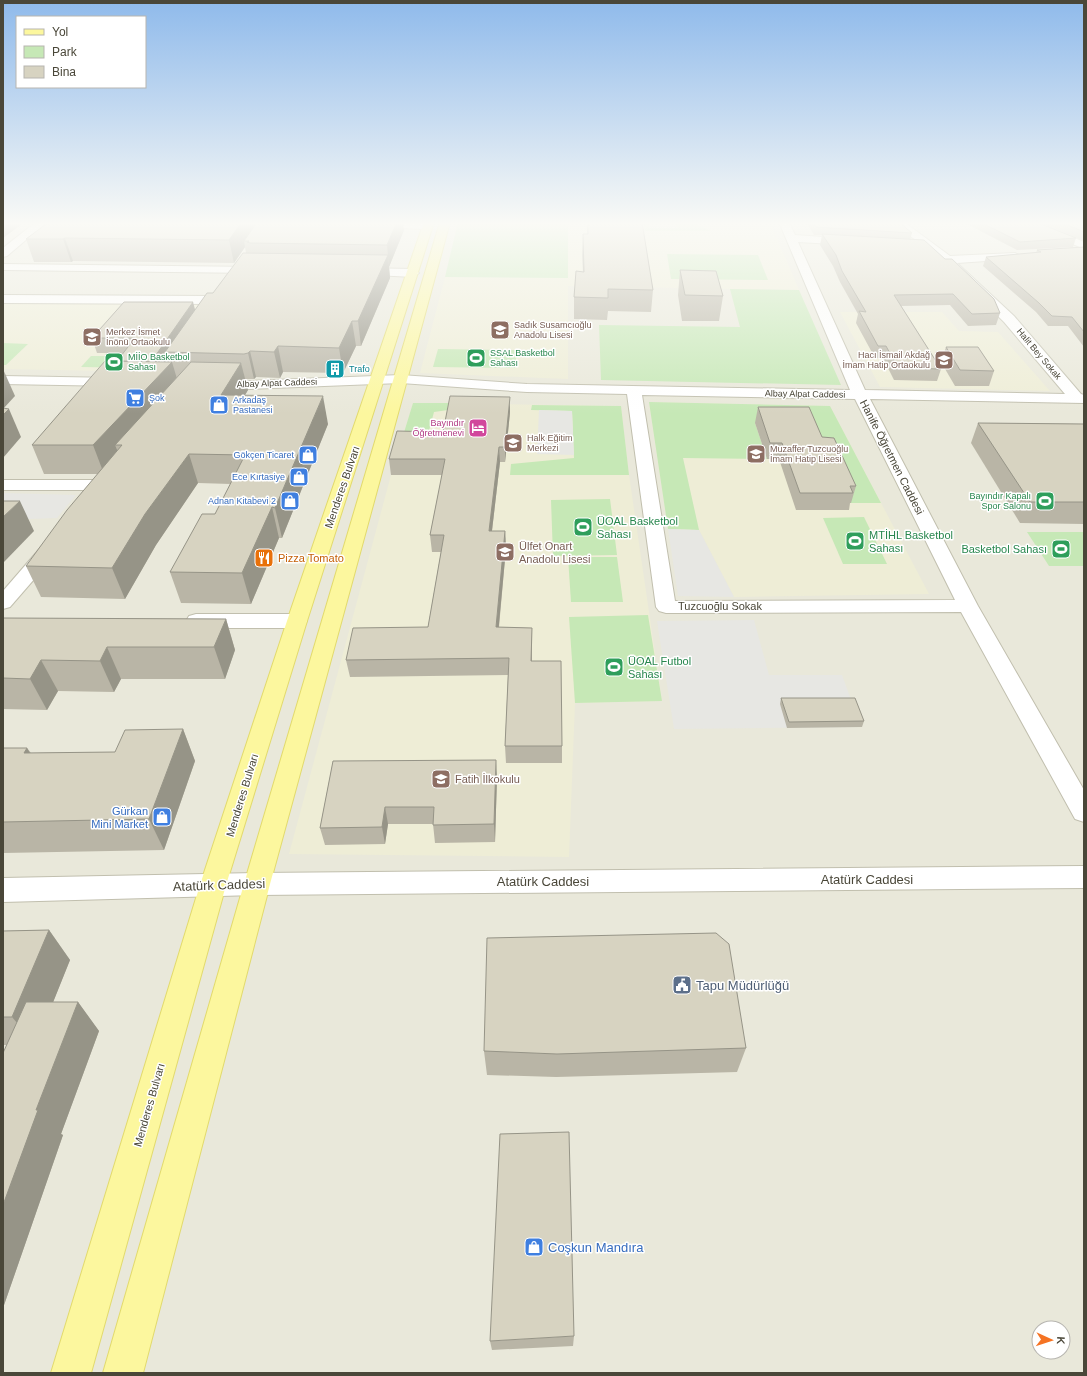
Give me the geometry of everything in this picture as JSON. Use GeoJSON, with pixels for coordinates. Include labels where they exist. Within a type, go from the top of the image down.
{"type":"FeatureCollection","features":[{"type":"Feature","properties":{"kind":"main road","name":"Menderes Bulvarı"},"geometry":{"type":"LineString","coordinates":[[72,1373],[213,885],[296,621],[387,386],[410,286]]}},
{"type":"Feature","properties":{"kind":"main road","name":"Menderes Bulvarı"},"geometry":{"type":"LineString","coordinates":[[123,1373],[257,884],[387,386],[416,286]]}},
{"type":"Feature","properties":{"kind":"street"},"geometry":{"type":"LineString","coordinates":[[207,313],[225,286]]}},
{"type":"Feature","properties":{"kind":"street","name":"Hanife Öğretmen Caddesi"},"geometry":{"type":"LineString","coordinates":[[812,286],[860,395],[968,606],[1084,812]]}},
{"type":"Feature","properties":{"kind":"street","name":"Halit Bey Sokak"},"geometry":{"type":"LineString","coordinates":[[975,286],[1009,319],[1081,399]]}},
{"type":"Feature","properties":{"kind":"street"},"geometry":{"type":"LineString","coordinates":[[3,299],[216,300]]}},
{"type":"Feature","properties":{"kind":"street"},"geometry":{"type":"LineString","coordinates":[[3,380],[128,382]]}},
{"type":"Feature","properties":{"kind":"street","name":"Albay Alpat Caddesi"},"geometry":{"type":"LineString","coordinates":[[201,384],[527,388],[1081,399]]}},
{"type":"Feature","properties":{"kind":"street","name":"Tuzcuoğlu Sokak"},"geometry":{"type":"LineString","coordinates":[[634,390],[666,606],[968,606]]}},
{"type":"Feature","properties":{"kind":"street"},"geometry":{"type":"LineString","coordinates":[[3,485],[111,479],[90,502]]}},
{"type":"Feature","properties":{"kind":"street"},"geometry":{"type":"LineString","coordinates":[[3,603],[60,538]]}},
{"type":"Feature","properties":{"kind":"street"},"geometry":{"type":"LineString","coordinates":[[178,622],[296,621]]}},
{"type":"Feature","properties":{"kind":"street","name":"Atatürk Caddesi"},"geometry":{"type":"LineString","coordinates":[[3,890],[257,884],[1084,877]]}},
{"type":"Feature","properties":{"kind":"shaded area"},"geometry":{"type":"Polygon","coordinates":[[[3,286],[1084,286],[1084,1373],[3,1373],[3,286]]]}},
{"type":"Feature","properties":{"kind":"shaded area","name":"Sadık Susamcıoğlu Anadolu Lisesi"},"geometry":{"type":"Polygon","coordinates":[[[443,286],[568,286],[568,379],[420,373],[443,286]]]}},
{"type":"Feature","properties":{"kind":"shaded area","name":"Sadık Susamcıoğlu Anadolu Lisesi"},"geometry":{"type":"Polygon","coordinates":[[[580,286],[797,286],[799,290],[580,286]]]}},
{"type":"Feature","properties":{"kind":"shaded area","name":"Merkez İsmet İnönü Ortaokulu"},"geometry":{"type":"Polygon","coordinates":[[[3,302],[204,305],[157,372],[3,369],[3,302]]]}},
{"type":"Feature","properties":{"kind":"shaded area","name":"Hacı İsmail Akdağ İmam Hatip Ortaokulu"},"geometry":{"type":"Polygon","coordinates":[[[840,312],[942,312],[959,331],[998,332],[1050,391],[880,387],[840,312]]]}},
{"type":"Feature","properties":{"kind":"shaded area","name":"Muzaffer Tuzcuoğlu İmam Hatip Lisesi"},"geometry":{"type":"Polygon","coordinates":[[[649,402],[830,406],[929,594],[734,597],[699,530],[668,529],[649,402]]]}},
{"type":"Feature","properties":{"kind":"shaded area"},"geometry":{"type":"Polygon","coordinates":[[[413,403],[621,406],[629,475],[662,701],[575,703],[569,857],[289,854],[391,475],[413,403]]]}},
{"type":"Feature","properties":{"kind":"shaded area"},"geometry":{"type":"Polygon","coordinates":[[[539,410],[572,411],[574,455],[537,454],[539,410]]]}},
{"type":"Feature","properties":{"kind":"shaded area"},"geometry":{"type":"Polygon","coordinates":[[[3,493],[76,495],[57,518],[3,520],[3,493]]]}},
{"type":"Feature","properties":{"kind":"shaded area"},"geometry":{"type":"Polygon","coordinates":[[[668,529],[699,530],[734,597],[678,596],[668,529]]]}},
{"type":"Feature","properties":{"kind":"shaded area"},"geometry":{"type":"Polygon","coordinates":[[[754,620],[769,675],[842,675],[861,727],[674,729],[657,621],[754,620]]]}},
{"type":"Feature","properties":{"kind":"green space"},"geometry":{"type":"Polygon","coordinates":[[[730,289],[799,290],[841,385],[601,380],[599,325],[740,327],[730,289]]]}},
{"type":"Feature","properties":{"kind":"green space"},"geometry":{"type":"Polygon","coordinates":[[[3,343],[28,344],[6,365],[3,365],[3,343]]]}},
{"type":"Feature","properties":{"kind":"green space","name":"SSAL Basketbol Sahası"},"geometry":{"type":"Polygon","coordinates":[[[438,349],[517,350],[515,368],[433,367],[438,349]]]}},
{"type":"Feature","properties":{"kind":"green space","name":"MİİO Basketbol Sahası"},"geometry":{"type":"Polygon","coordinates":[[[91,356],[147,356],[138,368],[81,367],[91,356]]]}},
{"type":"Feature","properties":{"kind":"green space"},"geometry":{"type":"Polygon","coordinates":[[[649,402],[830,406],[881,503],[851,503],[830,454],[755,423],[767,459],[683,458],[699,530],[668,529],[649,402]]]}},
{"type":"Feature","properties":{"kind":"green space"},"geometry":{"type":"Polygon","coordinates":[[[413,403],[455,403],[455,409],[434,412],[427,438],[402,439],[413,403]]]}},
{"type":"Feature","properties":{"kind":"green space"},"geometry":{"type":"Polygon","coordinates":[[[532,405],[621,406],[629,475],[510,475],[511,464],[574,458],[572,411],[531,410],[532,405]]]}},
{"type":"Feature","properties":{"kind":"green space","name":"ÜOAL Basketbol Sahası"},"geometry":{"type":"Polygon","coordinates":[[[610,499],[617,555],[553,556],[551,500],[610,499]]]}},
{"type":"Feature","properties":{"kind":"green space","name":"MTİHL Basketbol Sahası"},"geometry":{"type":"Polygon","coordinates":[[[864,517],[887,564],[843,564],[823,518],[864,517]]]}},
{"type":"Feature","properties":{"kind":"green space","name":"Basketbol Sahası"},"geometry":{"type":"Polygon","coordinates":[[[1027,532],[1084,532],[1084,566],[1049,566],[1027,532]]]}},
{"type":"Feature","properties":{"kind":"green space","name":"ÜOAL Basketbol Sahası"},"geometry":{"type":"Polygon","coordinates":[[[568,557],[617,557],[623,602],[571,602],[568,557]]]}},
{"type":"Feature","properties":{"kind":"green space","name":"ÜOAL Futbol Sahası"},"geometry":{"type":"Polygon","coordinates":[[[648,615],[662,701],[575,703],[569,617],[648,615]]]}},
{"type":"Feature","properties":{"kind":"building"},"geometry":{"type":"Polygon","coordinates":[[[218,286],[374,286],[358,321],[352,321],[339,348],[278,346],[274,352],[250,351],[244,354],[165,352],[207,293],[213,293],[218,286]]]}},
{"type":"Feature","properties":{"kind":"building"},"geometry":{"type":"Polygon","coordinates":[[[575,286],[652,286],[653,290],[608,289],[608,298],[574,297],[575,286]]]}},
{"type":"Feature","properties":{"kind":"building"},"geometry":{"type":"Polygon","coordinates":[[[683,286],[720,286],[723,296],[685,295],[683,286]]]}},
{"type":"Feature","properties":{"kind":"building"},"geometry":{"type":"Polygon","coordinates":[[[851,286],[981,286],[994,299],[1000,313],[972,314],[953,294],[894,295],[941,369],[898,368],[886,346],[878,346],[859,311],[866,312],[851,286]]]}},
{"type":"Feature","properties":{"kind":"building"},"geometry":{"type":"Polygon","coordinates":[[[1020,286],[1084,286],[1084,332],[1072,317],[1052,316],[1020,286]]]}},
{"type":"Feature","properties":{"kind":"building"},"geometry":{"type":"Polygon","coordinates":[[[124,302],[193,302],[151,362],[117,361],[135,338],[92,338],[124,302]]]}},
{"type":"Feature","properties":{"kind":"building"},"geometry":{"type":"Polygon","coordinates":[[[946,347],[978,347],[994,371],[960,370],[946,347]]]}},
{"type":"Feature","properties":{"kind":"building"},"geometry":{"type":"Polygon","coordinates":[[[105,361],[172,362],[93,445],[32,445],[105,361]]]}},
{"type":"Feature","properties":{"kind":"building"},"geometry":{"type":"Polygon","coordinates":[[[191,362],[241,363],[221,395],[323,396],[275,508],[272,507],[242,573],[170,572],[202,514],[215,514],[245,455],[189,454],[145,514],[112,568],[26,566],[67,510],[122,445],[115,445],[191,362]]]}},
{"type":"Feature","properties":{"kind":"building"},"geometry":{"type":"Polygon","coordinates":[[[450,396],[510,397],[505,447],[499,447],[489,531],[505,531],[496,627],[532,628],[531,661],[561,661],[562,746],[505,746],[509,658],[346,660],[353,628],[428,627],[444,535],[430,535],[445,459],[389,459],[397,431],[443,432],[450,396]]]}},
{"type":"Feature","properties":{"kind":"building"},"geometry":{"type":"Polygon","coordinates":[[[758,407],[809,407],[822,437],[834,438],[856,486],[850,486],[853,493],[800,493],[782,443],[770,443],[758,407]]]}},
{"type":"Feature","properties":{"kind":"building"},"geometry":{"type":"Polygon","coordinates":[[[3,408],[9,409],[3,415],[3,408]]]}},
{"type":"Feature","properties":{"kind":"building"},"geometry":{"type":"Polygon","coordinates":[[[978,423],[1084,424],[1084,502],[1030,502],[978,423]]]}},
{"type":"Feature","properties":{"kind":"building"},"geometry":{"type":"Polygon","coordinates":[[[3,501],[20,501],[3,517],[3,501]]]}},
{"type":"Feature","properties":{"kind":"building"},"geometry":{"type":"Polygon","coordinates":[[[3,618],[226,619],[214,647],[107,647],[100,661],[41,660],[30,679],[3,678],[3,618]]]}},
{"type":"Feature","properties":{"kind":"building"},"geometry":{"type":"Polygon","coordinates":[[[781,698],[855,698],[864,721],[789,722],[781,698]]]}},
{"type":"Feature","properties":{"kind":"building"},"geometry":{"type":"Polygon","coordinates":[[[183,729],[149,819],[3,822],[3,748],[27,748],[24,753],[115,752],[125,730],[183,729]]]}},
{"type":"Feature","properties":{"kind":"building"},"geometry":{"type":"Polygon","coordinates":[[[496,760],[494,824],[433,825],[434,807],[385,807],[382,827],[320,828],[333,761],[496,760]]]}},
{"type":"Feature","properties":{"kind":"building"},"geometry":{"type":"Polygon","coordinates":[[[49,930],[12,1017],[3,1017],[3,931],[49,930]]]}},
{"type":"Feature","properties":{"kind":"building"},"geometry":{"type":"Polygon","coordinates":[[[716,933],[729,944],[746,1048],[557,1054],[484,1051],[487,938],[716,933]]]}},
{"type":"Feature","properties":{"kind":"building"},"geometry":{"type":"Polygon","coordinates":[[[26,1002],[78,1002],[36,1110],[38,1110],[3,1205],[3,1053],[26,1002]]]}},
{"type":"Feature","properties":{"kind":"building","name":"Coşkun Mandıra"},"geometry":{"type":"Polygon","coordinates":[[[569,1132],[574,1336],[490,1341],[500,1134],[569,1132]]]}},
{"type":"Feature","properties":{"kind":"place","name":"Sadık Susamcıoğlu Anadolu Lisesi"},"geometry":{"type":"Point","coordinates":[500,330]}},
{"type":"Feature","properties":{"kind":"place","name":"Merkez İsmet İnönü Ortaokulu"},"geometry":{"type":"Point","coordinates":[92,337]}},
{"type":"Feature","properties":{"kind":"place","name":"SSAL Basketbol Sahası"},"geometry":{"type":"Point","coordinates":[476,358]}},
{"type":"Feature","properties":{"kind":"place","name":"Hacı İsmail Akdağ İmam Hatip Ortaokulu"},"geometry":{"type":"Point","coordinates":[944,360]}},
{"type":"Feature","properties":{"kind":"place","name":"MİİO Basketbol Sahası"},"geometry":{"type":"Point","coordinates":[114,362]}},
{"type":"Feature","properties":{"kind":"place","name":"Trafo"},"geometry":{"type":"Point","coordinates":[335,369]}},
{"type":"Feature","properties":{"kind":"place","name":"Şok"},"geometry":{"type":"Point","coordinates":[135,398]}},
{"type":"Feature","properties":{"kind":"place","name":"Arkadaş Pastanesi"},"geometry":{"type":"Point","coordinates":[219,405]}},
{"type":"Feature","properties":{"kind":"place","name":"Bayındır Öğretmenevi"},"geometry":{"type":"Point","coordinates":[478,428]}},
{"type":"Feature","properties":{"kind":"place","name":"Halk Eğitim Merkezi"},"geometry":{"type":"Point","coordinates":[513,443]}},
{"type":"Feature","properties":{"kind":"place","name":"Muzaffer Tuzcuoğlu İmam Hatip Lisesi"},"geometry":{"type":"Point","coordinates":[756,454]}},
{"type":"Feature","properties":{"kind":"place","name":"Gökçen Ticaret"},"geometry":{"type":"Point","coordinates":[308,455]}},
{"type":"Feature","properties":{"kind":"place","name":"Ece Kırtasiye"},"geometry":{"type":"Point","coordinates":[299,477]}},
{"type":"Feature","properties":{"kind":"place","name":"Adnan Kitabevi 2"},"geometry":{"type":"Point","coordinates":[290,501]}},
{"type":"Feature","properties":{"kind":"place","name":"Bayındır Kapalı Spor Salonu"},"geometry":{"type":"Point","coordinates":[1045,501]}},
{"type":"Feature","properties":{"kind":"place","name":"ÜOAL Basketbol Sahası"},"geometry":{"type":"Point","coordinates":[583,527]}},
{"type":"Feature","properties":{"kind":"place","name":"MTİHL Basketbol Sahası"},"geometry":{"type":"Point","coordinates":[855,541]}},
{"type":"Feature","properties":{"kind":"place","name":"Basketbol Sahası"},"geometry":{"type":"Point","coordinates":[1061,549]}},
{"type":"Feature","properties":{"kind":"place","name":"Ülfet Onart Anadolu Lisesi"},"geometry":{"type":"Point","coordinates":[505,552]}},
{"type":"Feature","properties":{"kind":"place","name":"Pizza Tomato"},"geometry":{"type":"Point","coordinates":[264,558]}},
{"type":"Feature","properties":{"kind":"place","name":"ÜOAL Futbol Sahası"},"geometry":{"type":"Point","coordinates":[614,667]}},
{"type":"Feature","properties":{"kind":"place","name":"Fatih İlkokulu"},"geometry":{"type":"Point","coordinates":[441,779]}},
{"type":"Feature","properties":{"kind":"place","name":"Gürkan Mini Market"},"geometry":{"type":"Point","coordinates":[162,817]}},
{"type":"Feature","properties":{"kind":"place","name":"Tapu Müdürlüğü"},"geometry":{"type":"Point","coordinates":[682,985]}},
{"type":"Feature","properties":{"kind":"place","name":"Coşkun Mandıra"},"geometry":{"type":"Point","coordinates":[534,1247]}}]}
